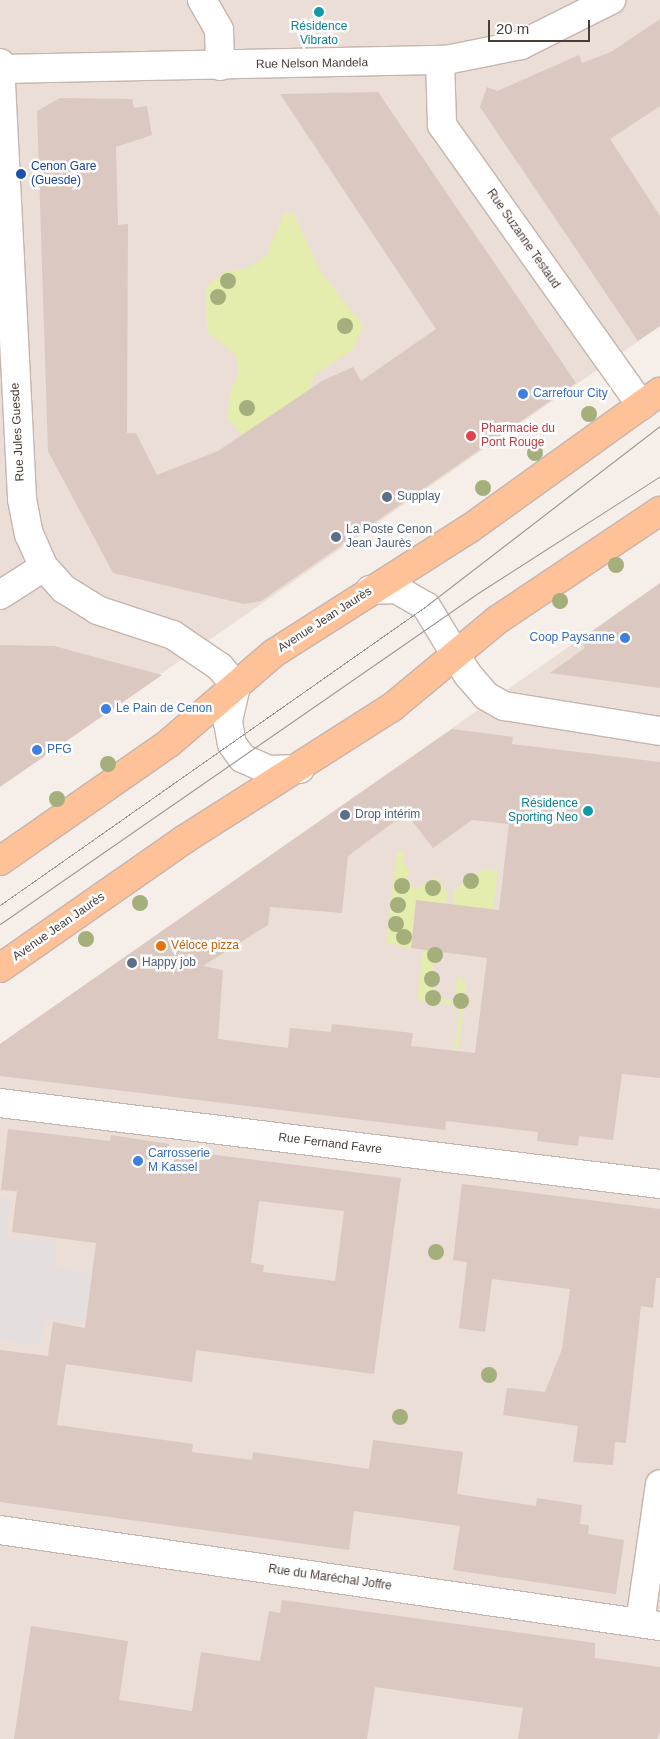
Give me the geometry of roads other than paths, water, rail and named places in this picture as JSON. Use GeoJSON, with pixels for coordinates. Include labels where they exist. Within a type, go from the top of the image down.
{"type":"FeatureCollection","features":[{"type":"Feature","properties":{"kind":"main road","name":"Avenue Jean Jaurès"},"geometry":{"type":"LineString","coordinates":[[0,861],[169,743],[274,653],[370,590],[469,529],[650,399]]}},
{"type":"Feature","properties":{"kind":"main road","name":"Avenue Jean Jaurès"},"geometry":{"type":"LineString","coordinates":[[0,968],[185,839],[300,769],[391,708],[497,620],[660,511]]}},
{"type":"Feature","properties":{"kind":"street"},"geometry":{"type":"LineString","coordinates":[[202,0],[219,30],[220,66]]}},
{"type":"Feature","properties":{"kind":"street","name":"Rue Nelson Mandela"},"geometry":{"type":"LineString","coordinates":[[1,66],[220,66],[440,60],[488,54],[521,45],[611,0]]}},
{"type":"Feature","properties":{"kind":"street","name":"Rue Suzanne Testaud"},"geometry":{"type":"LineString","coordinates":[[440,60],[442,125],[650,399]]}},
{"type":"Feature","properties":{"kind":"street","name":"Rue Jules Guesde"},"geometry":{"type":"LineString","coordinates":[[1,66],[22,500],[29,534],[44,567],[64,589],[97,610],[173,635],[202,651],[236,686]]}},
{"type":"Feature","properties":{"kind":"street"},"geometry":{"type":"LineString","coordinates":[[0,595],[44,567]]}},
{"type":"Feature","properties":{"kind":"street"},"geometry":{"type":"LineString","coordinates":[[370,590],[396,589],[413,595],[426,606],[454,656],[486,696],[504,706],[660,731]]}},
{"type":"Feature","properties":{"kind":"street"},"geometry":{"type":"LineString","coordinates":[[236,686],[228,722],[232,744],[242,758],[269,770],[300,769]]}},
{"type":"Feature","properties":{"kind":"street","name":"Rue Fernand Favre"},"geometry":{"type":"LineString","coordinates":[[0,1104],[660,1184]]}},
{"type":"Feature","properties":{"kind":"street"},"geometry":{"type":"LineString","coordinates":[[650,1625],[660,1484]]}},
{"type":"Feature","properties":{"kind":"street","name":"Rue du Maréchal Joffre"},"geometry":{"type":"LineString","coordinates":[[0,1530],[650,1625]]}},
{"type":"Feature","properties":{"kind":"tram line"},"geometry":{"type":"LineString","coordinates":[[0,905],[426,606],[660,426]]}},
{"type":"Feature","properties":{"kind":"tram line"},"geometry":{"type":"LineString","coordinates":[[0,924],[478,593],[660,476]]}},
{"type":"Feature","properties":{"kind":"place","name":"Résidence Vibrato"},"geometry":{"type":"Point","coordinates":[319,12]}},
{"type":"Feature","properties":{"kind":"place","name":"Cenon Gare (Guesde)"},"geometry":{"type":"Point","coordinates":[21,174]}},
{"type":"Feature","properties":{"kind":"place","name":"Carrefour City"},"geometry":{"type":"Point","coordinates":[523,394]}},
{"type":"Feature","properties":{"kind":"place","name":"Pharmacie du Pont Rouge"},"geometry":{"type":"Point","coordinates":[471,436]}},
{"type":"Feature","properties":{"kind":"place","name":"Supplay"},"geometry":{"type":"Point","coordinates":[387,497]}},
{"type":"Feature","properties":{"kind":"place","name":"La Poste Cenon Jean Jaurès"},"geometry":{"type":"Point","coordinates":[336,537]}},
{"type":"Feature","properties":{"kind":"place","name":"Coop Paysanne"},"geometry":{"type":"Point","coordinates":[625,638]}},
{"type":"Feature","properties":{"kind":"place","name":"Le Pain de Cenon"},"geometry":{"type":"Point","coordinates":[106,709]}},
{"type":"Feature","properties":{"kind":"place","name":"PFG"},"geometry":{"type":"Point","coordinates":[37,750]}},
{"type":"Feature","properties":{"kind":"place","name":"Résidence Sporting Neo"},"geometry":{"type":"Point","coordinates":[588,811]}},
{"type":"Feature","properties":{"kind":"place","name":"Drop intérim"},"geometry":{"type":"Point","coordinates":[345,815]}},
{"type":"Feature","properties":{"kind":"place","name":"Véloce pizza"},"geometry":{"type":"Point","coordinates":[161,946]}},
{"type":"Feature","properties":{"kind":"place","name":"Happy job"},"geometry":{"type":"Point","coordinates":[132,963]}},
{"type":"Feature","properties":{"kind":"place","name":"Carrosserie M Kassel"},"geometry":{"type":"Point","coordinates":[138,1161]}}]}
